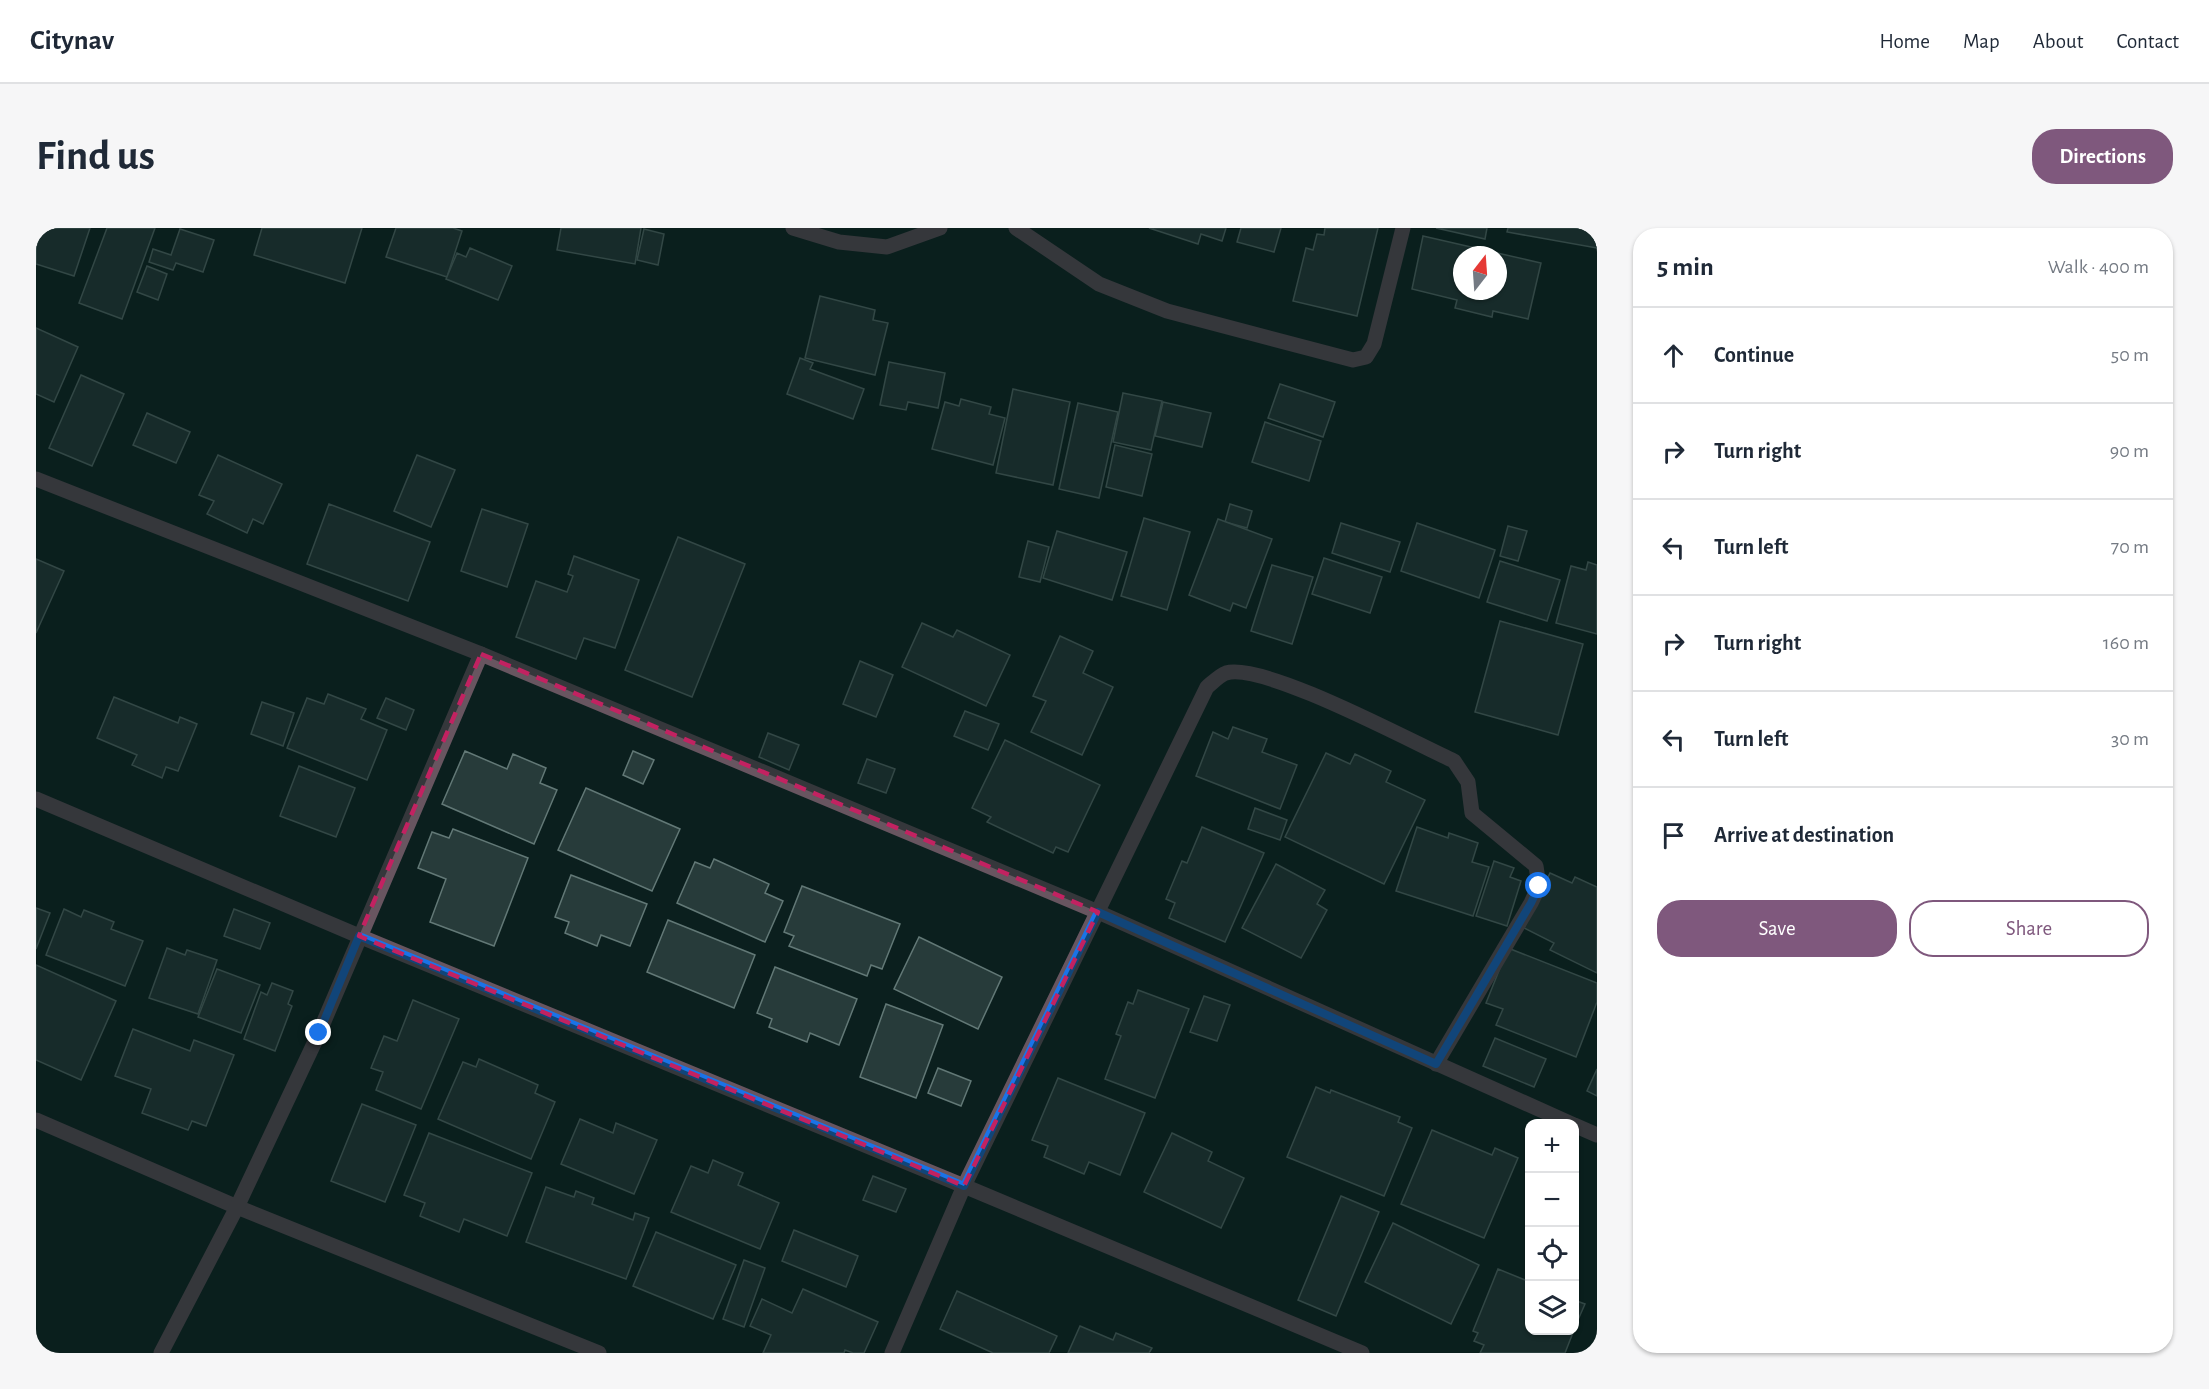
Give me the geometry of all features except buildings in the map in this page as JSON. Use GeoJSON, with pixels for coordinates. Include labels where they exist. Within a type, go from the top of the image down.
{"type":"FeatureCollection","features":[{"type":"Feature","properties":{"kind":"street"},"geometry":{"type":"LineString","coordinates":[[793,228],[839,242],[887,247],[940,228]]}},
{"type":"Feature","properties":{"kind":"street"},"geometry":{"type":"LineString","coordinates":[[1017,228],[1099,284],[1167,311],[1353,360],[1366,357],[1374,344],[1403,228]]}},
{"type":"Feature","properties":{"kind":"street"},"geometry":{"type":"LineString","coordinates":[[36,479],[481,654],[1098,912],[1562,1119]]}},
{"type":"Feature","properties":{"kind":"street"},"geometry":{"type":"LineString","coordinates":[[161,1353],[237,1207],[319,1033],[481,654]]}},
{"type":"Feature","properties":{"kind":"street"},"geometry":{"type":"LineString","coordinates":[[892,1353],[964,1186],[1207,687],[1225,673],[1251,674],[1299,688],[1454,761],[1468,782],[1472,813],[1536,866],[1539,886],[1531,903],[1436,1064]]}},
{"type":"Feature","properties":{"kind":"street"},"geometry":{"type":"LineString","coordinates":[[36,799],[359,936],[1362,1353]]}},
{"type":"Feature","properties":{"kind":"street"},"geometry":{"type":"LineString","coordinates":[[36,1120],[237,1207],[599,1353]]}},
{"type":"Feature","properties":{"kind":"street"},"geometry":{"type":"LineString","coordinates":[[1579,1127],[1597,1135]]}},
{"type":"Feature","properties":{"kind":"highlighted area"},"geometry":{"type":"Polygon","coordinates":[[[481,654],[1098,912],[964,1186],[359,936],[481,654]]]}},
{"type":"Feature","properties":{"kind":"route"},"geometry":{"type":"LineString","coordinates":[[319,1033],[359,936],[964,1186],[1098,912],[1436,1064],[1539,886]]}}]}
